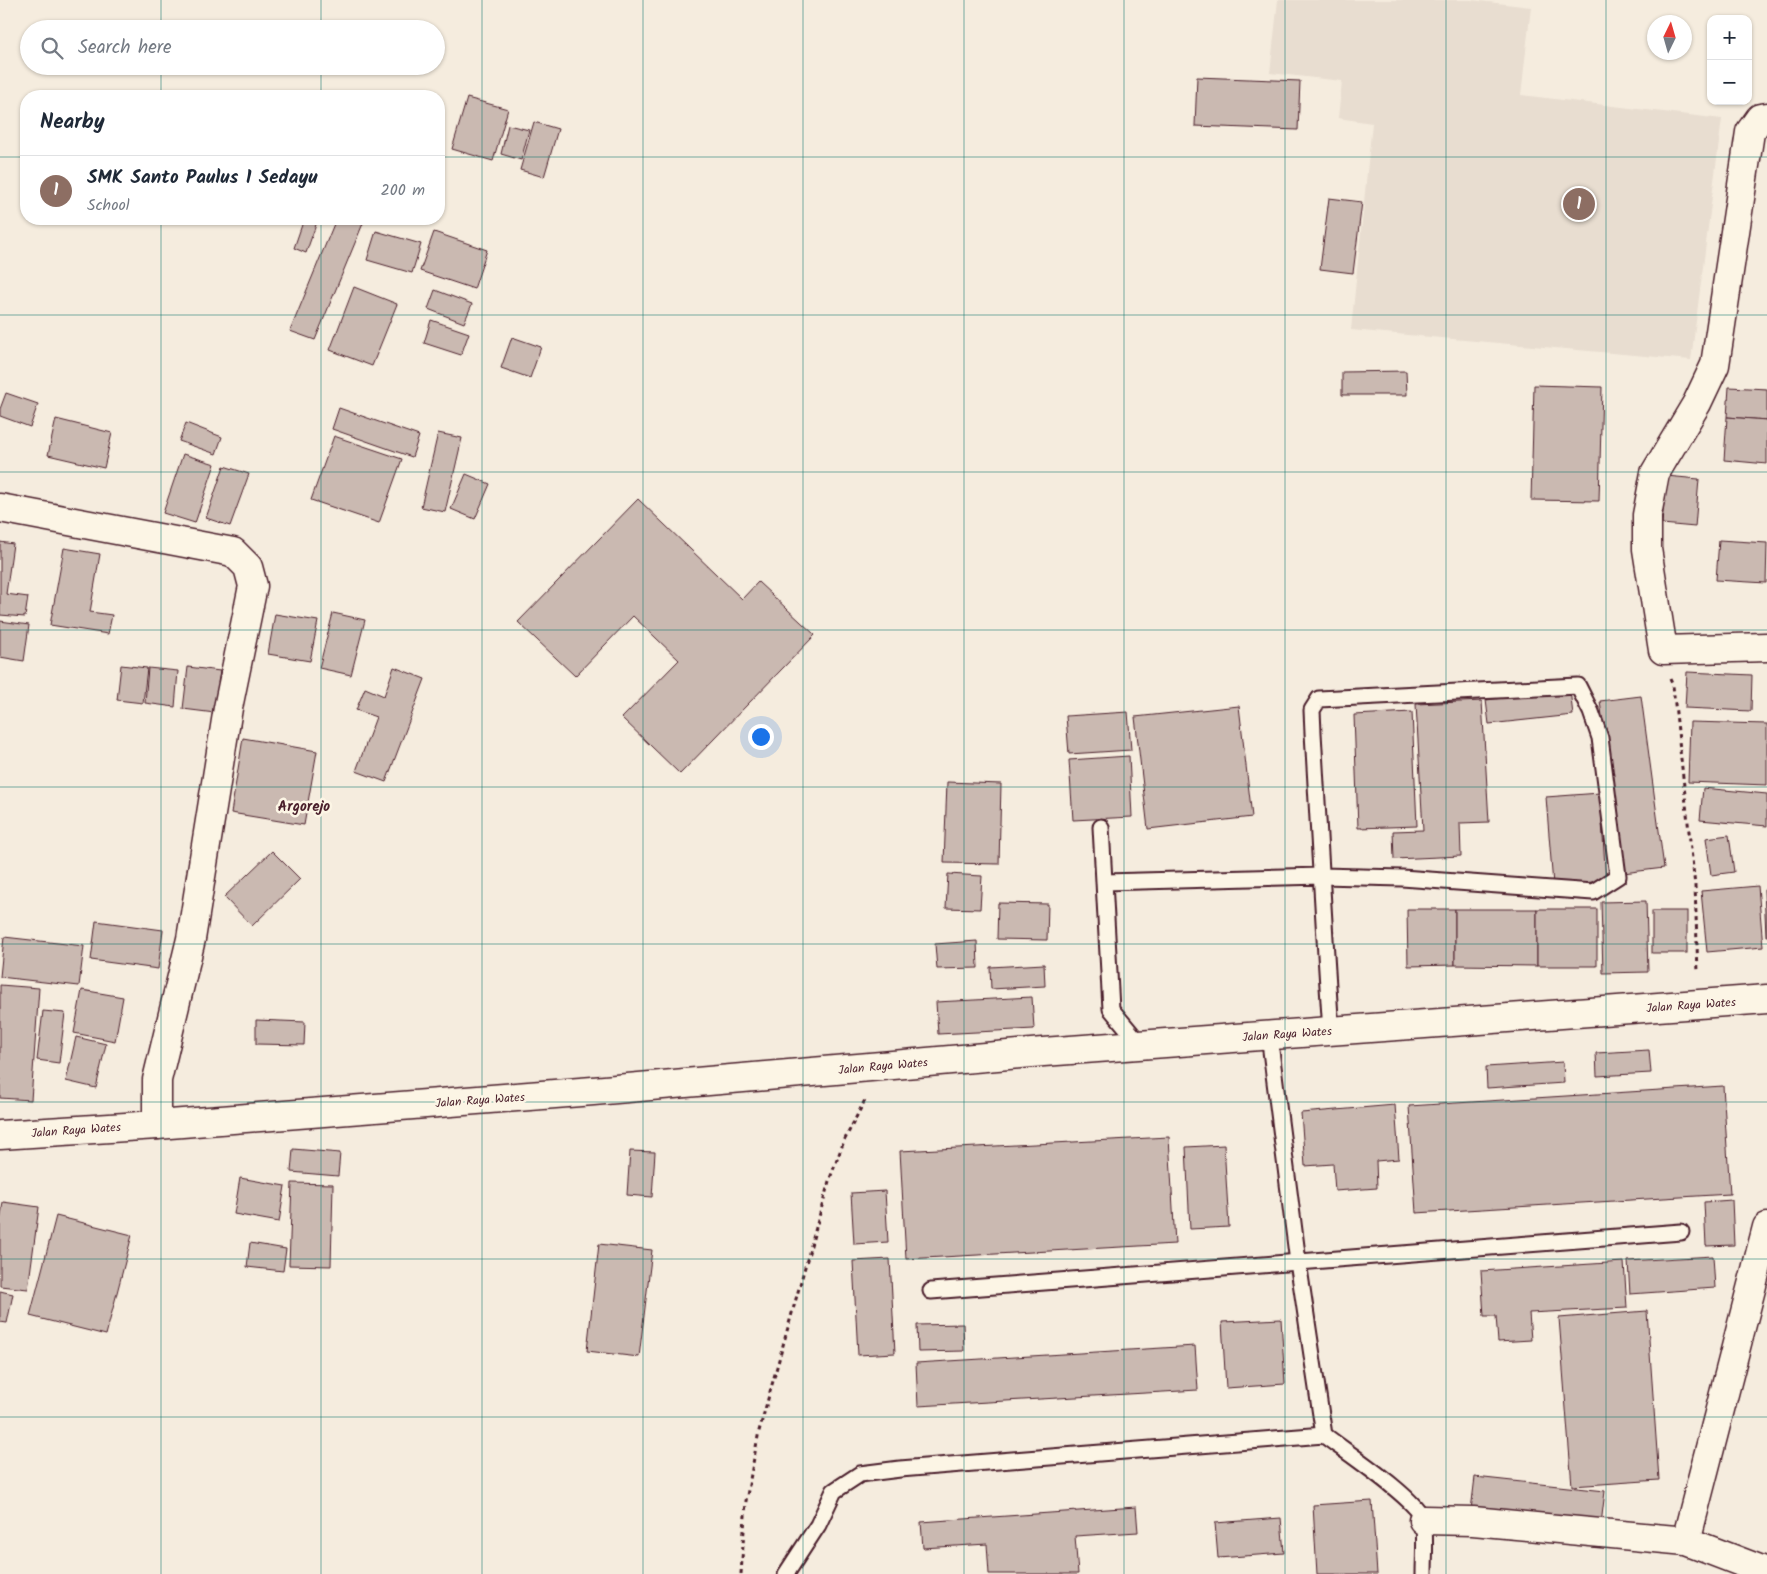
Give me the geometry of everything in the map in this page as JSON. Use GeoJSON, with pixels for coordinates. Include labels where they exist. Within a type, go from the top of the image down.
{"type":"FeatureCollection","features":[{"type":"Feature","properties":{"kind":"main road"},"geometry":{"type":"LineString","coordinates":[[1767,116],[1760,118],[1750,132],[1715,365],[1697,403],[1656,473],[1647,515],[1647,548],[1664,650],[1767,647]]}},
{"type":"Feature","properties":{"kind":"main road"},"geometry":{"type":"LineString","coordinates":[[0,508],[233,552],[248,567],[253,586],[228,708],[191,939],[157,1080],[157,1125]]}},
{"type":"Feature","properties":{"kind":"main road","name":"Jalan Raya Wates"},"geometry":{"type":"LineString","coordinates":[[0,1135],[157,1125],[593,1091],[1141,1045],[1767,999]]}},
{"type":"Feature","properties":{"kind":"main road"},"geometry":{"type":"LineString","coordinates":[[1686,1540],[1767,1227]]}},
{"type":"Feature","properties":{"kind":"main road"},"geometry":{"type":"LineString","coordinates":[[1423,1520],[1473,1521],[1686,1540],[1767,1572]]}},
{"type":"Feature","properties":{"kind":"lane"},"geometry":{"type":"LineString","coordinates":[[1105,882],[1322,876],[1402,878],[1593,892],[1618,876],[1600,738],[1591,712],[1578,686],[1319,699],[1312,710],[1322,876],[1331,1031]]}},
{"type":"Feature","properties":{"kind":"lane"},"geometry":{"type":"LineString","coordinates":[[1101,827],[1111,1009],[1141,1045]]}},
{"type":"Feature","properties":{"kind":"lane"},"geometry":{"type":"LineString","coordinates":[[1269,1036],[1298,1262],[1324,1435]]}},
{"type":"Feature","properties":{"kind":"lane"},"geometry":{"type":"LineString","coordinates":[[930,1290],[1681,1232]]}},
{"type":"Feature","properties":{"kind":"lane"},"geometry":{"type":"LineString","coordinates":[[786,1574],[818,1525],[834,1491],[860,1474],[910,1468],[1324,1435],[1402,1494],[1419,1511],[1423,1520],[1424,1574]]}},
{"type":"Feature","properties":{"kind":"path"},"geometry":{"type":"LineString","coordinates":[[1667,672],[1673,686],[1695,886],[1699,1004]]}},
{"type":"Feature","properties":{"kind":"path"},"geometry":{"type":"LineString","coordinates":[[741,1574],[746,1501],[759,1431],[829,1181],[844,1141],[883,1067]]}},
{"type":"Feature","properties":{"kind":"shaded area"},"geometry":{"type":"Polygon","coordinates":[[[1278,0],[1471,0],[1531,7],[1521,95],[1722,119],[1691,360],[1351,330],[1372,123],[1338,118],[1342,81],[1270,73],[1278,0]]]}},
{"type":"Feature","properties":{"kind":"building"},"geometry":{"type":"Polygon","coordinates":[[[1197,77],[1300,81],[1298,130],[1195,126],[1197,77]]]}},
{"type":"Feature","properties":{"kind":"building"},"geometry":{"type":"Polygon","coordinates":[[[467,98],[508,109],[493,161],[452,149],[467,98]]]}},
{"type":"Feature","properties":{"kind":"building"},"geometry":{"type":"Polygon","coordinates":[[[534,122],[558,129],[544,177],[520,170],[534,122]]]}},
{"type":"Feature","properties":{"kind":"building"},"geometry":{"type":"Polygon","coordinates":[[[508,125],[529,130],[521,160],[501,154],[508,125]]]}},
{"type":"Feature","properties":{"kind":"building"},"geometry":{"type":"Polygon","coordinates":[[[1329,198],[1362,202],[1353,273],[1320,269],[1329,198]]]}},
{"type":"Feature","properties":{"kind":"building"},"geometry":{"type":"Polygon","coordinates":[[[302,225],[316,225],[306,253],[294,248],[302,225]]]}},
{"type":"Feature","properties":{"kind":"building"},"geometry":{"type":"Polygon","coordinates":[[[334,225],[362,225],[315,340],[290,331],[334,225]]]}},
{"type":"Feature","properties":{"kind":"building"},"geometry":{"type":"Polygon","coordinates":[[[376,231],[421,244],[412,273],[367,260],[376,231]]]}},
{"type":"Feature","properties":{"kind":"building"},"geometry":{"type":"Polygon","coordinates":[[[434,232],[487,250],[474,289],[420,271],[434,232]]]}},
{"type":"Feature","properties":{"kind":"building"},"geometry":{"type":"Polygon","coordinates":[[[354,287],[397,304],[372,366],[330,350],[354,287]]]}},
{"type":"Feature","properties":{"kind":"building"},"geometry":{"type":"Polygon","coordinates":[[[435,290],[472,304],[464,323],[428,309],[435,290]]]}},
{"type":"Feature","properties":{"kind":"building"},"geometry":{"type":"Polygon","coordinates":[[[431,320],[469,333],[461,355],[424,343],[431,320]]]}},
{"type":"Feature","properties":{"kind":"building"},"geometry":{"type":"Polygon","coordinates":[[[512,337],[541,347],[530,378],[501,368],[512,337]]]}},
{"type":"Feature","properties":{"kind":"building"},"geometry":{"type":"Polygon","coordinates":[[[1406,371],[1407,395],[1342,395],[1342,372],[1406,371]]]}},
{"type":"Feature","properties":{"kind":"building"},"geometry":{"type":"Polygon","coordinates":[[[1534,385],[1602,387],[1599,501],[1531,500],[1534,385]]]}},
{"type":"Feature","properties":{"kind":"building"},"geometry":{"type":"Polygon","coordinates":[[[1729,387],[1767,389],[1767,420],[1727,417],[1729,387]]]}},
{"type":"Feature","properties":{"kind":"building"},"geometry":{"type":"Polygon","coordinates":[[[6,393],[38,404],[30,427],[0,416],[0,409],[6,393]]]}},
{"type":"Feature","properties":{"kind":"building"},"geometry":{"type":"Polygon","coordinates":[[[339,408],[419,436],[412,457],[332,429],[339,408]]]}},
{"type":"Feature","properties":{"kind":"building"},"geometry":{"type":"Polygon","coordinates":[[[1727,417],[1767,420],[1767,464],[1724,460],[1727,417]]]}},
{"type":"Feature","properties":{"kind":"building"},"geometry":{"type":"Polygon","coordinates":[[[56,419],[112,433],[104,468],[48,455],[56,419]]]}},
{"type":"Feature","properties":{"kind":"building"},"geometry":{"type":"Polygon","coordinates":[[[186,423],[222,437],[216,454],[179,441],[186,423]]]}},
{"type":"Feature","properties":{"kind":"building"},"geometry":{"type":"Polygon","coordinates":[[[438,433],[462,438],[445,512],[421,507],[438,433]]]}},
{"type":"Feature","properties":{"kind":"building"},"geometry":{"type":"Polygon","coordinates":[[[334,436],[402,459],[379,523],[311,500],[334,436]]]}},
{"type":"Feature","properties":{"kind":"building"},"geometry":{"type":"Polygon","coordinates":[[[183,454],[215,464],[195,523],[163,513],[183,454]]]}},
{"type":"Feature","properties":{"kind":"building"},"geometry":{"type":"Polygon","coordinates":[[[224,466],[249,474],[230,526],[206,518],[224,466]]]}},
{"type":"Feature","properties":{"kind":"building"},"geometry":{"type":"Polygon","coordinates":[[[466,474],[490,484],[475,519],[451,509],[466,474]]]}},
{"type":"Feature","properties":{"kind":"building"},"geometry":{"type":"Polygon","coordinates":[[[1666,476],[1699,479],[1695,527],[1662,524],[1666,476]]]}},
{"type":"Feature","properties":{"kind":"building"},"geometry":{"type":"Polygon","coordinates":[[[638,499],[742,599],[758,582],[815,635],[680,774],[622,718],[679,660],[633,616],[575,676],[518,622],[638,499]]]}},
{"type":"Feature","properties":{"kind":"building"},"geometry":{"type":"Polygon","coordinates":[[[1719,540],[1767,543],[1766,583],[1716,580],[1719,540]]]}},
{"type":"Feature","properties":{"kind":"building"},"geometry":{"type":"Polygon","coordinates":[[[0,542],[13,544],[6,594],[28,597],[25,617],[0,615],[0,542]]]}},
{"type":"Feature","properties":{"kind":"building"},"geometry":{"type":"Polygon","coordinates":[[[64,548],[100,554],[90,612],[112,615],[108,634],[50,625],[64,548]]]}},
{"type":"Feature","properties":{"kind":"building"},"geometry":{"type":"Polygon","coordinates":[[[333,613],[365,620],[351,675],[319,668],[333,613]]]}},
{"type":"Feature","properties":{"kind":"building"},"geometry":{"type":"Polygon","coordinates":[[[275,614],[318,621],[310,661],[268,654],[275,614]]]}},
{"type":"Feature","properties":{"kind":"building"},"geometry":{"type":"Polygon","coordinates":[[[0,621],[29,625],[24,661],[0,657],[0,621]]]}},
{"type":"Feature","properties":{"kind":"building"},"geometry":{"type":"Polygon","coordinates":[[[121,665],[147,668],[143,703],[117,700],[121,665]]]}},
{"type":"Feature","properties":{"kind":"building"},"geometry":{"type":"Polygon","coordinates":[[[188,667],[220,671],[215,713],[183,709],[188,667]]]}},
{"type":"Feature","properties":{"kind":"building"},"geometry":{"type":"Polygon","coordinates":[[[394,667],[425,679],[386,782],[356,771],[376,717],[356,710],[365,688],[384,696],[394,667]]]}},
{"type":"Feature","properties":{"kind":"building"},"geometry":{"type":"Polygon","coordinates":[[[148,668],[178,671],[175,707],[145,703],[148,668]]]}},
{"type":"Feature","properties":{"kind":"building"},"geometry":{"type":"Polygon","coordinates":[[[1687,672],[1752,675],[1751,711],[1685,708],[1687,672]]]}},
{"type":"Feature","properties":{"kind":"building"},"geometry":{"type":"Polygon","coordinates":[[[1570,690],[1573,715],[1489,724],[1486,700],[1570,690]]]}},
{"type":"Feature","properties":{"kind":"building"},"geometry":{"type":"Polygon","coordinates":[[[1641,696],[1664,868],[1623,873],[1600,701],[1641,696]]]}},
{"type":"Feature","properties":{"kind":"building"},"geometry":{"type":"Polygon","coordinates":[[[1482,701],[1489,822],[1460,823],[1461,856],[1394,859],[1393,831],[1423,830],[1416,704],[1482,701]]]}},
{"type":"Feature","properties":{"kind":"building"},"geometry":{"type":"Polygon","coordinates":[[[1239,706],[1252,817],[1148,829],[1135,717],[1239,706]]]}},
{"type":"Feature","properties":{"kind":"building"},"geometry":{"type":"Polygon","coordinates":[[[1128,712],[1131,750],[1069,754],[1066,716],[1128,712]]]}},
{"type":"Feature","properties":{"kind":"building"},"geometry":{"type":"Polygon","coordinates":[[[1412,712],[1417,826],[1358,828],[1354,715],[1412,712]]]}},
{"type":"Feature","properties":{"kind":"building"},"geometry":{"type":"Polygon","coordinates":[[[1690,722],[1767,724],[1767,785],[1688,782],[1690,722]]]}},
{"type":"Feature","properties":{"kind":"building"},"geometry":{"type":"Polygon","coordinates":[[[243,738],[317,751],[304,825],[231,813],[243,738]]]}},
{"type":"Feature","properties":{"kind":"building"},"geometry":{"type":"Polygon","coordinates":[[[1129,756],[1132,817],[1073,820],[1069,760],[1129,756]]]}},
{"type":"Feature","properties":{"kind":"building"},"geometry":{"type":"Polygon","coordinates":[[[947,782],[1001,784],[999,864],[944,863],[947,782]]]}},
{"type":"Feature","properties":{"kind":"building"},"geometry":{"type":"Polygon","coordinates":[[[1703,788],[1767,794],[1767,826],[1700,820],[1703,788]]]}},
{"type":"Feature","properties":{"kind":"building"},"geometry":{"type":"Polygon","coordinates":[[[1600,793],[1606,881],[1553,885],[1546,797],[1600,793]]]}},
{"type":"Feature","properties":{"kind":"building"},"geometry":{"type":"Polygon","coordinates":[[[1729,835],[1734,872],[1711,875],[1706,838],[1729,835]]]}},
{"type":"Feature","properties":{"kind":"building"},"geometry":{"type":"Polygon","coordinates":[[[272,851],[300,879],[252,926],[224,897],[272,851]]]}},
{"type":"Feature","properties":{"kind":"building"},"geometry":{"type":"Polygon","coordinates":[[[948,874],[982,876],[980,909],[946,908],[948,874]]]}},
{"type":"Feature","properties":{"kind":"building"},"geometry":{"type":"Polygon","coordinates":[[[1758,886],[1763,947],[1707,952],[1701,891],[1758,886]]]}},
{"type":"Feature","properties":{"kind":"building"},"geometry":{"type":"Polygon","coordinates":[[[1767,889],[1767,936],[1766,936],[1764,890],[1767,889]]]}},
{"type":"Feature","properties":{"kind":"building"},"geometry":{"type":"Polygon","coordinates":[[[1646,901],[1648,972],[1603,973],[1601,902],[1646,901]]]}},
{"type":"Feature","properties":{"kind":"building"},"geometry":{"type":"Polygon","coordinates":[[[998,903],[1048,904],[1047,940],[997,939],[998,903]]]}},
{"type":"Feature","properties":{"kind":"building"},"geometry":{"type":"Polygon","coordinates":[[[1407,909],[1455,909],[1455,965],[1408,966],[1407,909]]]}},
{"type":"Feature","properties":{"kind":"building"},"geometry":{"type":"Polygon","coordinates":[[[1455,909],[1537,909],[1537,966],[1455,965],[1455,909]]]}},
{"type":"Feature","properties":{"kind":"building"},"geometry":{"type":"Polygon","coordinates":[[[1537,909],[1597,909],[1597,966],[1537,966],[1537,909]]]}},
{"type":"Feature","properties":{"kind":"building"},"geometry":{"type":"Polygon","coordinates":[[[1652,911],[1687,911],[1687,953],[1652,953],[1652,911]]]}},
{"type":"Feature","properties":{"kind":"building"},"geometry":{"type":"Polygon","coordinates":[[[96,921],[163,930],[158,969],[91,960],[96,921]]]}},
{"type":"Feature","properties":{"kind":"building"},"geometry":{"type":"Polygon","coordinates":[[[4,937],[84,946],[79,986],[0,977],[4,937]]]}},
{"type":"Feature","properties":{"kind":"building"},"geometry":{"type":"Polygon","coordinates":[[[977,941],[978,968],[937,969],[935,944],[977,941]]]}},
{"type":"Feature","properties":{"kind":"building"},"geometry":{"type":"Polygon","coordinates":[[[1044,964],[1045,986],[991,989],[990,967],[1044,964]]]}},
{"type":"Feature","properties":{"kind":"building"},"geometry":{"type":"Polygon","coordinates":[[[0,985],[39,988],[31,1100],[0,1098],[0,985]]]}},
{"type":"Feature","properties":{"kind":"building"},"geometry":{"type":"Polygon","coordinates":[[[82,990],[123,997],[115,1041],[74,1033],[82,990]]]}},
{"type":"Feature","properties":{"kind":"building"},"geometry":{"type":"Polygon","coordinates":[[[1032,997],[1034,1029],[938,1034],[936,1002],[1032,997]]]}},
{"type":"Feature","properties":{"kind":"building"},"geometry":{"type":"Polygon","coordinates":[[[43,1011],[65,1013],[59,1063],[37,1060],[43,1011]]]}},
{"type":"Feature","properties":{"kind":"building"},"geometry":{"type":"Polygon","coordinates":[[[256,1020],[305,1022],[304,1045],[256,1044],[256,1020]]]}},
{"type":"Feature","properties":{"kind":"building"},"geometry":{"type":"Polygon","coordinates":[[[76,1037],[106,1044],[96,1088],[66,1081],[76,1037]]]}},
{"type":"Feature","properties":{"kind":"building"},"geometry":{"type":"Polygon","coordinates":[[[1649,1050],[1651,1073],[1597,1076],[1596,1053],[1649,1050]]]}},
{"type":"Feature","properties":{"kind":"building"},"geometry":{"type":"Polygon","coordinates":[[[1563,1062],[1564,1083],[1487,1088],[1486,1067],[1563,1062]]]}},
{"type":"Feature","properties":{"kind":"building"},"geometry":{"type":"Polygon","coordinates":[[[1723,1086],[1730,1194],[1416,1213],[1409,1106],[1723,1086]]]}},
{"type":"Feature","properties":{"kind":"building"},"geometry":{"type":"Polygon","coordinates":[[[1395,1105],[1399,1159],[1376,1161],[1377,1188],[1335,1191],[1333,1164],[1305,1166],[1301,1113],[1395,1105]]]}},
{"type":"Feature","properties":{"kind":"building"},"geometry":{"type":"Polygon","coordinates":[[[1169,1137],[1175,1244],[906,1259],[900,1151],[1169,1137]]]}},
{"type":"Feature","properties":{"kind":"building"},"geometry":{"type":"Polygon","coordinates":[[[1224,1145],[1229,1227],[1190,1229],[1186,1147],[1224,1145]]]}},
{"type":"Feature","properties":{"kind":"building"},"geometry":{"type":"Polygon","coordinates":[[[293,1149],[340,1153],[338,1176],[291,1172],[293,1149]]]}},
{"type":"Feature","properties":{"kind":"building"},"geometry":{"type":"Polygon","coordinates":[[[630,1151],[655,1152],[652,1197],[627,1195],[630,1151]]]}},
{"type":"Feature","properties":{"kind":"building"},"geometry":{"type":"Polygon","coordinates":[[[240,1178],[285,1186],[279,1222],[234,1214],[240,1178]]]}},
{"type":"Feature","properties":{"kind":"building"},"geometry":{"type":"Polygon","coordinates":[[[292,1183],[333,1184],[331,1266],[289,1265],[292,1183]]]}},
{"type":"Feature","properties":{"kind":"building"},"geometry":{"type":"Polygon","coordinates":[[[885,1191],[888,1242],[854,1244],[851,1193],[885,1191]]]}},
{"type":"Feature","properties":{"kind":"building"},"geometry":{"type":"Polygon","coordinates":[[[1732,1200],[1734,1245],[1706,1246],[1704,1202],[1732,1200]]]}},
{"type":"Feature","properties":{"kind":"building"},"geometry":{"type":"Polygon","coordinates":[[[3,1202],[39,1207],[28,1289],[0,1286],[0,1222],[3,1202]]]}},
{"type":"Feature","properties":{"kind":"building"},"geometry":{"type":"Polygon","coordinates":[[[56,1216],[132,1235],[106,1335],[30,1316],[56,1216]]]}},
{"type":"Feature","properties":{"kind":"building"},"geometry":{"type":"Polygon","coordinates":[[[250,1243],[286,1249],[283,1271],[247,1267],[250,1243]]]}},
{"type":"Feature","properties":{"kind":"building"},"geometry":{"type":"Polygon","coordinates":[[[599,1244],[652,1250],[639,1357],[587,1351],[599,1244]]]}},
{"type":"Feature","properties":{"kind":"building"},"geometry":{"type":"Polygon","coordinates":[[[1713,1256],[1715,1288],[1630,1294],[1628,1261],[1713,1256]]]}},
{"type":"Feature","properties":{"kind":"building"},"geometry":{"type":"Polygon","coordinates":[[[890,1259],[895,1353],[858,1355],[853,1261],[890,1259]]]}},
{"type":"Feature","properties":{"kind":"building"},"geometry":{"type":"Polygon","coordinates":[[[1624,1262],[1627,1308],[1529,1313],[1531,1340],[1498,1342],[1496,1316],[1484,1316],[1481,1271],[1624,1262]]]}},
{"type":"Feature","properties":{"kind":"building"},"geometry":{"type":"Polygon","coordinates":[[[0,1291],[13,1294],[7,1323],[0,1322],[0,1291]]]}},
{"type":"Feature","properties":{"kind":"building"},"geometry":{"type":"Polygon","coordinates":[[[1647,1311],[1659,1480],[1572,1486],[1559,1318],[1647,1311]]]}},
{"type":"Feature","properties":{"kind":"building"},"geometry":{"type":"Polygon","coordinates":[[[1281,1319],[1285,1384],[1226,1388],[1222,1322],[1281,1319]]]}},
{"type":"Feature","properties":{"kind":"building"},"geometry":{"type":"Polygon","coordinates":[[[963,1324],[964,1351],[918,1352],[917,1325],[963,1324]]]}},
{"type":"Feature","properties":{"kind":"building"},"geometry":{"type":"Polygon","coordinates":[[[1195,1346],[1198,1390],[918,1406],[916,1363],[1195,1346]]]}},
{"type":"Feature","properties":{"kind":"building"},"geometry":{"type":"Polygon","coordinates":[[[1475,1477],[1605,1491],[1601,1524],[1471,1510],[1475,1477]]]}},
{"type":"Feature","properties":{"kind":"building"},"geometry":{"type":"Polygon","coordinates":[[[1372,1501],[1377,1574],[1317,1574],[1313,1505],[1372,1501]]]}},
{"type":"Feature","properties":{"kind":"building"},"geometry":{"type":"Polygon","coordinates":[[[1136,1507],[1138,1532],[1075,1536],[1078,1574],[989,1574],[987,1544],[923,1548],[921,1522],[1136,1507]]]}},
{"type":"Feature","properties":{"kind":"building"},"geometry":{"type":"Polygon","coordinates":[[[1281,1518],[1284,1553],[1218,1558],[1215,1523],[1281,1518]]]}},
{"type":"Feature","properties":{"kind":"place","name":"SMK Santo Paulus 1 Sedayu"},"geometry":{"type":"Point","coordinates":[1579,204]}},
{"type":"Feature","properties":{"kind":"district","name":"Argorejo"},"geometry":{"type":"Point","coordinates":[304,806]}}]}
